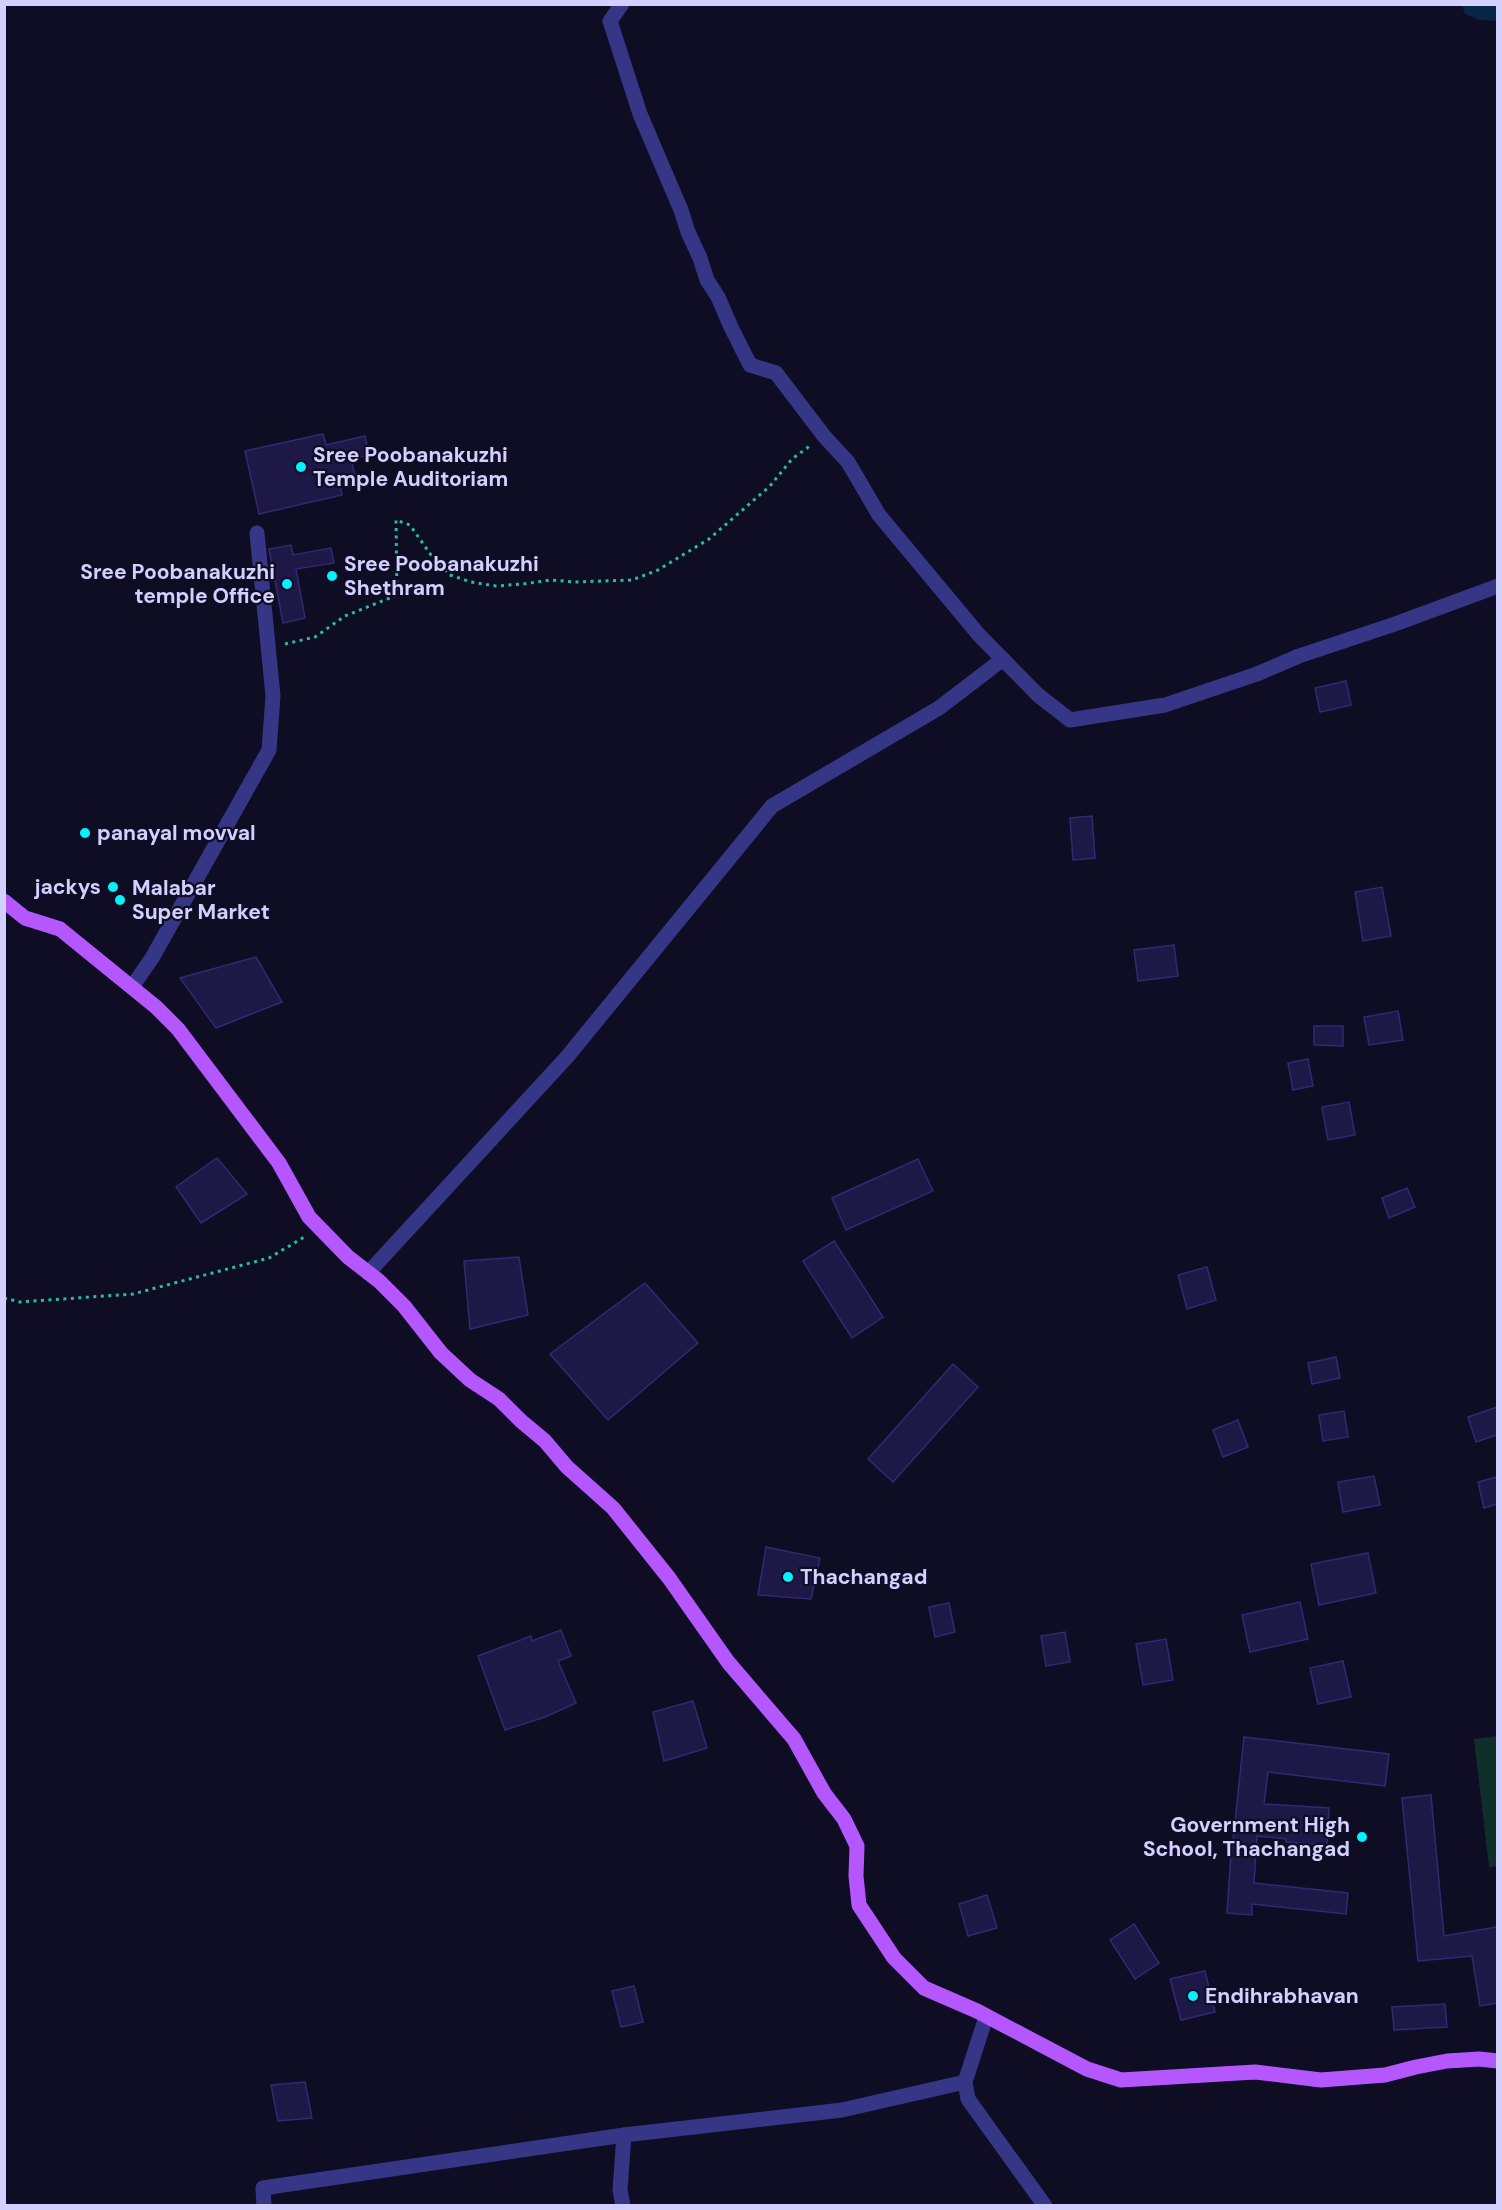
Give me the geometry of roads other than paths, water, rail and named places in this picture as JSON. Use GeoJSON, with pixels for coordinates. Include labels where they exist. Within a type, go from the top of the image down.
{"type":"FeatureCollection","features":[{"type":"Feature","properties":{"kind":"main road"},"geometry":{"type":"LineString","coordinates":[[4,901],[25,918],[60,929],[156,1007],[178,1029],[279,1163],[309,1217],[348,1257],[404,1306],[441,1353],[470,1380],[499,1399],[545,1441],[567,1467],[613,1508],[669,1578],[728,1662],[794,1739],[808,1766],[844,1819],[857,1846],[856,1876],[859,1905],[894,1958],[924,1988],[1087,2069],[1121,2080],[1256,2072],[1322,2080],[1385,2075],[1447,2061],[1479,2059],[1497,2061]]}},
{"type":"Feature","properties":{"kind":"street"},"geometry":{"type":"LineString","coordinates":[[622,4],[610,21],[640,114],[681,210],[687,232],[700,258],[707,280],[718,297],[750,365],[776,373],[824,436],[848,462],[886,523],[979,635],[1038,695],[1070,720],[1165,705],[1257,674],[1299,656],[1395,624],[1497,586]]}},
{"type":"Feature","properties":{"kind":"street"},"geometry":{"type":"LineString","coordinates":[[132,987],[152,958],[269,750],[273,696],[257,533]]}},
{"type":"Feature","properties":{"kind":"street"},"geometry":{"type":"LineString","coordinates":[[368,1273],[567,1057],[772,806],[939,708],[1003,659]]}},
{"type":"Feature","properties":{"kind":"street"},"geometry":{"type":"LineString","coordinates":[[986,2017],[965,2082],[968,2098],[1045,2205]]}},
{"type":"Feature","properties":{"kind":"street"},"geometry":{"type":"LineString","coordinates":[[264,2205],[263,2188],[624,2135],[842,2110],[965,2082]]}},
{"type":"Feature","properties":{"kind":"street"},"geometry":{"type":"LineString","coordinates":[[623,2205],[620,2190],[624,2135]]}},
{"type":"Feature","properties":{"kind":"water"},"geometry":{"type":"Polygon","coordinates":[[[1462,5],[1497,5],[1497,21],[1480,20],[1465,14],[1462,5]]]}},
{"type":"Feature","properties":{"kind":"place","name":"Sree Poobanakuzhi Temple Auditoriam"},"geometry":{"type":"Point","coordinates":[301,467]}},
{"type":"Feature","properties":{"kind":"place","name":"Sree Poobanakuzhi Shethram"},"geometry":{"type":"Point","coordinates":[332,576]}},
{"type":"Feature","properties":{"kind":"place","name":"Sree Poobanakuzhi temple Office"},"geometry":{"type":"Point","coordinates":[287,584]}},
{"type":"Feature","properties":{"kind":"place","name":"panayal movval"},"geometry":{"type":"Point","coordinates":[85,833]}},
{"type":"Feature","properties":{"kind":"place","name":"jackys"},"geometry":{"type":"Point","coordinates":[113,887]}},
{"type":"Feature","properties":{"kind":"place","name":"Malabar Super Market"},"geometry":{"type":"Point","coordinates":[120,900]}},
{"type":"Feature","properties":{"kind":"place","name":"Thachangad"},"geometry":{"type":"Point","coordinates":[788,1577]}},
{"type":"Feature","properties":{"kind":"place","name":"Government High School, Thachangad"},"geometry":{"type":"Point","coordinates":[1362,1837]}},
{"type":"Feature","properties":{"kind":"place","name":"Endihrabhavan"},"geometry":{"type":"Point","coordinates":[1193,1996]}}]}
